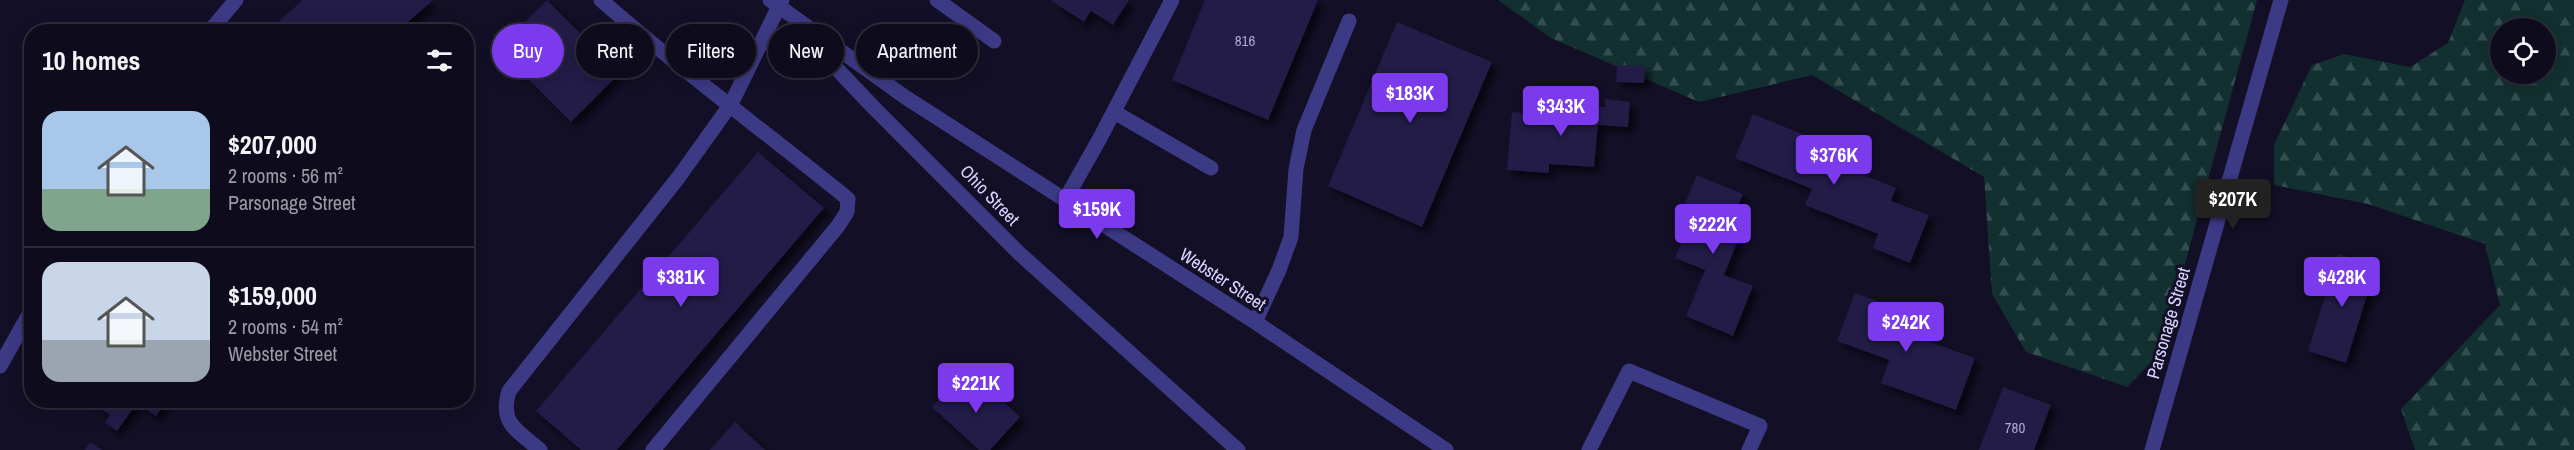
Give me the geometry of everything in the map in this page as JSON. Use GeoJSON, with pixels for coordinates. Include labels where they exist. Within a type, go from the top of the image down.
{"type":"FeatureCollection","features":[{"type":"Feature","properties":{"kind":"street"},"geometry":{"type":"LineString","coordinates":[[216,24],[236,0]]}},
{"type":"Feature","properties":{"kind":"street"},"geometry":{"type":"LineString","coordinates":[[601,0],[661,52],[731,104],[848,199],[848,207],[838,226],[653,450]]}},
{"type":"Feature","properties":{"kind":"street"},"geometry":{"type":"LineString","coordinates":[[937,0],[994,41]]}},
{"type":"Feature","properties":{"kind":"street"},"geometry":{"type":"LineString","coordinates":[[1065,200],[1172,0]]}},
{"type":"Feature","properties":{"kind":"street","name":"Parsonage Street"},"geometry":{"type":"LineString","coordinates":[[2152,450],[2281,0]]}},
{"type":"Feature","properties":{"kind":"street"},"geometry":{"type":"LineString","coordinates":[[540,450],[508,422],[504,407],[508,391],[678,178],[731,104],[745,80],[776,2]]}},
{"type":"Feature","properties":{"kind":"street","name":"Webster Street"},"geometry":{"type":"LineString","coordinates":[[776,2],[905,97],[1255,322],[1446,450]]}},
{"type":"Feature","properties":{"kind":"street","name":"Ohio Street"},"geometry":{"type":"LineString","coordinates":[[776,2],[874,108],[1020,254],[1238,450]]}},
{"type":"Feature","properties":{"kind":"street"},"geometry":{"type":"LineString","coordinates":[[1255,322],[1279,270],[1291,237],[1296,169],[1304,130],[1349,21]]}},
{"type":"Feature","properties":{"kind":"street"},"geometry":{"type":"LineString","coordinates":[[1114,112],[1211,168]]}},
{"type":"Feature","properties":{"kind":"street"},"geometry":{"type":"LineString","coordinates":[[0,366],[24,323]]}},
{"type":"Feature","properties":{"kind":"street"},"geometry":{"type":"LineString","coordinates":[[1589,450],[1629,371],[1760,426],[1749,450]]}},
{"type":"Feature","properties":{"kind":"green space"},"geometry":{"type":"Polygon","coordinates":[[[1498,0],[2257,0],[2161,352],[2127,387],[2026,352],[1992,294],[1984,177],[1812,75],[1699,102],[1551,38],[1498,0]]]}},
{"type":"Feature","properties":{"kind":"green space"},"geometry":{"type":"Polygon","coordinates":[[[2465,0],[2574,0],[2574,450],[2415,450],[2401,409],[2500,305],[2485,244],[2368,204],[2274,185],[2274,145],[2312,65],[2344,54],[2410,67],[2448,43],[2465,0]]]}},
{"type":"Feature","properties":{"kind":"building"},"geometry":{"type":"Polygon","coordinates":[[[303,0],[433,0],[406,24],[276,24],[303,0]]]}},
{"type":"Feature","properties":{"kind":"building"},"geometry":{"type":"Polygon","coordinates":[[[547,0],[576,29],[576,78],[615,78],[571,122],[527,78],[564,78],[564,24],[523,24],[547,0]]]}},
{"type":"Feature","properties":{"kind":"building"},"geometry":{"type":"Polygon","coordinates":[[[1050,0],[1129,0],[1113,25],[1091,11],[1084,22],[1050,0]]]}},
{"type":"Feature","properties":{"kind":"building"},"geometry":{"type":"Polygon","coordinates":[[[1205,0],[1318,0],[1268,120],[1172,80],[1205,0]]]}},
{"type":"Feature","properties":{"kind":"building"},"geometry":{"type":"Polygon","coordinates":[[[1397,22],[1492,62],[1422,227],[1328,186],[1397,22]]]}},
{"type":"Feature","properties":{"kind":"building"},"geometry":{"type":"Polygon","coordinates":[[[1617,65],[1645,66],[1644,83],[1616,82],[1617,65]]]}},
{"type":"Feature","properties":{"kind":"building"},"geometry":{"type":"Polygon","coordinates":[[[1605,99],[1630,102],[1628,127],[1598,125],[1594,167],[1549,164],[1549,173],[1507,170],[1512,112],[1580,118],[1581,105],[1605,107],[1605,99]]]}},
{"type":"Feature","properties":{"kind":"building"},"geometry":{"type":"Polygon","coordinates":[[[1753,114],[1827,144],[1822,158],[1896,188],[1891,201],[1929,215],[1910,263],[1873,248],[1878,234],[1805,205],[1812,189],[1735,158],[1753,114]]]}},
{"type":"Feature","properties":{"kind":"building"},"geometry":{"type":"Polygon","coordinates":[[[758,152],[824,208],[617,450],[581,450],[536,411],[758,152]]]}},
{"type":"Feature","properties":{"kind":"building"},"geometry":{"type":"Polygon","coordinates":[[[1697,175],[1743,194],[1727,233],[1739,238],[1724,275],[1753,286],[1733,336],[1686,316],[1705,270],[1675,258],[1691,220],[1680,215],[1697,175]]]}},
{"type":"Feature","properties":{"kind":"building"},"geometry":{"type":"Polygon","coordinates":[[[2338,254],[2376,266],[2346,363],[2308,351],[2338,254]]]}},
{"type":"Feature","properties":{"kind":"building"},"geometry":{"type":"Polygon","coordinates":[[[1855,293],[1907,312],[1900,331],[1975,358],[1956,410],[1881,383],[1889,360],[1837,341],[1855,293]]]}},
{"type":"Feature","properties":{"kind":"building"},"geometry":{"type":"Polygon","coordinates":[[[963,373],[991,399],[995,394],[1020,417],[990,450],[979,450],[932,407],[963,373]]]}},
{"type":"Feature","properties":{"kind":"building"},"geometry":{"type":"Polygon","coordinates":[[[2003,387],[2051,405],[2034,450],[1979,450],[2003,387]]]}},
{"type":"Feature","properties":{"kind":"building"},"geometry":{"type":"Polygon","coordinates":[[[99,408],[133,408],[117,431],[105,423],[110,415],[99,408]]]}},
{"type":"Feature","properties":{"kind":"building"},"geometry":{"type":"Polygon","coordinates":[[[144,408],[162,408],[156,416],[144,408]]]}},
{"type":"Feature","properties":{"kind":"building"},"geometry":{"type":"Polygon","coordinates":[[[735,422],[765,450],[710,450],[735,422]]]}},
{"type":"Feature","properties":{"kind":"building"},"geometry":{"type":"Polygon","coordinates":[[[90,442],[102,450],[85,450],[90,442]]]}}]}
